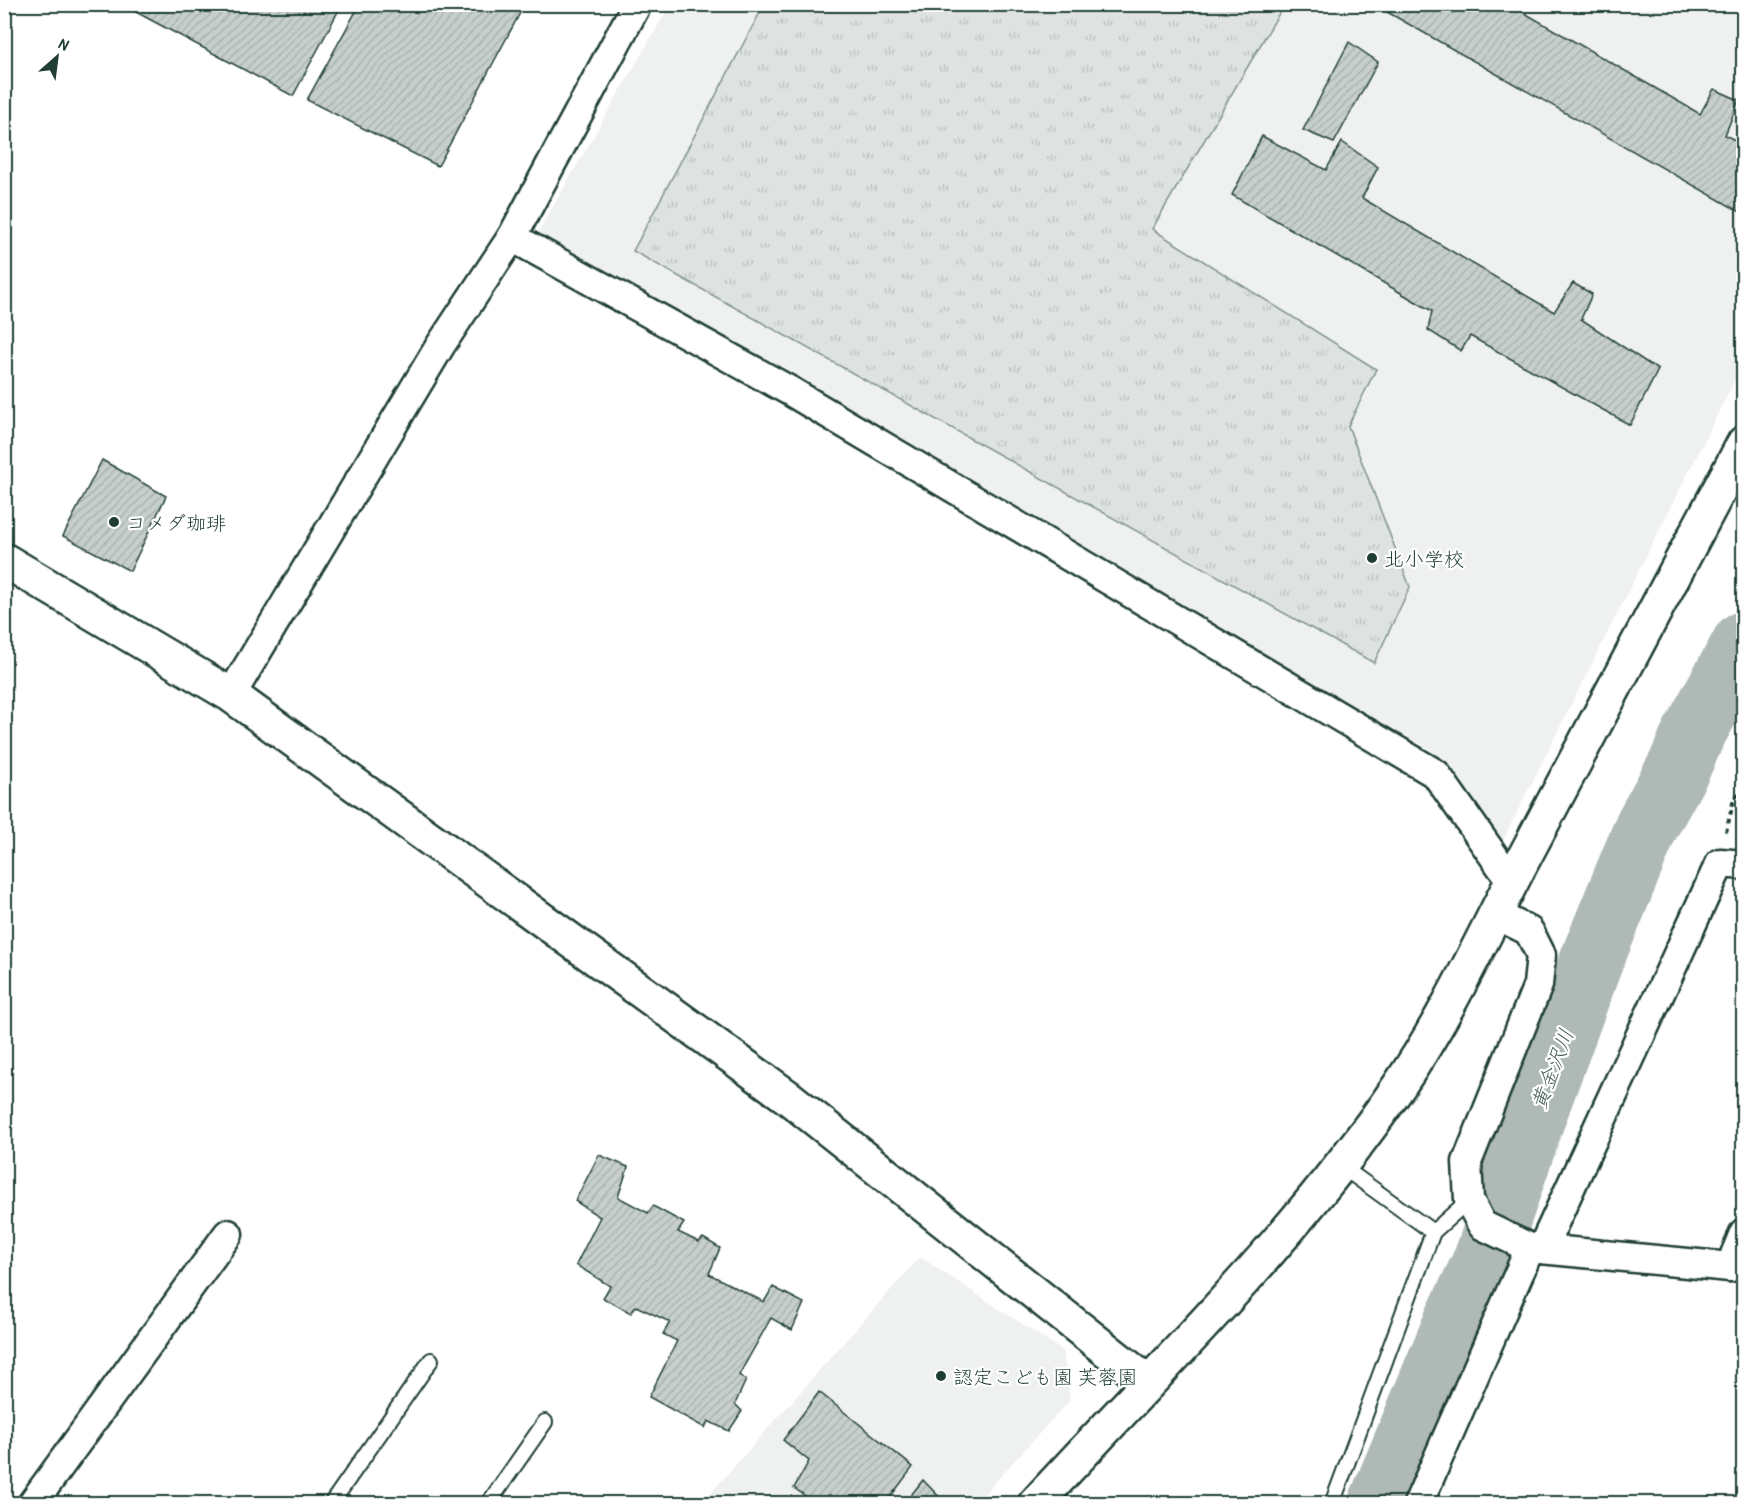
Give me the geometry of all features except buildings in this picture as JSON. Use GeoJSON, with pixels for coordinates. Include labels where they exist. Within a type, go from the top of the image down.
{"type":"FeatureCollection","features":[{"type":"Feature","properties":{"kind":"street"},"geometry":{"type":"LineString","coordinates":[[231,695],[440,346],[512,237],[637,4]]}},
{"type":"Feature","properties":{"kind":"street"},"geometry":{"type":"LineString","coordinates":[[512,237],[790,391],[1436,774],[1512,882]]}},
{"type":"Feature","properties":{"kind":"street"},"geometry":{"type":"LineString","coordinates":[[1035,1503],[1262,1261],[1341,1166],[1400,1084],[1450,1003],[1743,443]]}},
{"type":"Feature","properties":{"kind":"street"},"geometry":{"type":"LineString","coordinates":[[4,560],[231,695],[789,1098],[1147,1382]]}},
{"type":"Feature","properties":{"kind":"street"},"geometry":{"type":"LineString","coordinates":[[1418,1503],[1527,1246],[1732,864]]}},
{"type":"Feature","properties":{"kind":"street"},"geometry":{"type":"LineString","coordinates":[[1495,914],[1529,931],[1541,955],[1538,985],[1467,1162],[1469,1200],[1482,1225],[1527,1246],[1736,1266],[1743,1233]]}},
{"type":"Feature","properties":{"kind":"street"},"geometry":{"type":"LineString","coordinates":[[33,1503],[228,1234]]}},
{"type":"Feature","properties":{"kind":"lane"},"geometry":{"type":"LineString","coordinates":[[1341,1166],[1433,1232]]}},
{"type":"Feature","properties":{"kind":"lane"},"geometry":{"type":"LineString","coordinates":[[1332,1503],[1433,1232],[1469,1200]]}},
{"type":"Feature","properties":{"kind":"lane"},"geometry":{"type":"LineString","coordinates":[[330,1503],[431,1359]]}},
{"type":"Feature","properties":{"kind":"lane"},"geometry":{"type":"LineString","coordinates":[[488,1503],[545,1422]]}},
{"type":"Feature","properties":{"kind":"path"},"geometry":{"type":"LineString","coordinates":[[1732,864],[1733,802],[1743,783]]}},
{"type":"Feature","properties":{"kind":"shaded area","name":"北小学校"},"geometry":{"type":"Polygon","coordinates":[[[670,5],[1743,5],[1743,364],[1502,842],[1432,751],[538,232],[670,5]]]}},
{"type":"Feature","properties":{"kind":"shaded area","name":"認定こども園 芙蓉園"},"geometry":{"type":"Polygon","coordinates":[[[920,1257],[1063,1351],[1070,1400],[976,1503],[701,1504],[920,1257]]]}},
{"type":"Feature","properties":{"kind":"green space"},"geometry":{"type":"Polygon","coordinates":[[[764,5],[1284,5],[1152,229],[1376,369],[1348,426],[1410,587],[1374,663],[633,251],[764,5]]]}},
{"type":"Feature","properties":{"kind":"waterway","name":"黄金沢川"},"geometry":{"type":"LineString","coordinates":[[1380,1504],[1456,1321],[1485,1260],[1534,1116],[1590,964],[1647,825],[1744,643]]}},
{"type":"Feature","properties":{"kind":"place","name":"コメダ珈琲"},"geometry":{"type":"Point","coordinates":[114,522]}},
{"type":"Feature","properties":{"kind":"place","name":"北小学校"},"geometry":{"type":"Point","coordinates":[1372,558]}},
{"type":"Feature","properties":{"kind":"place","name":"認定こども園 芙蓉園"},"geometry":{"type":"Point","coordinates":[941,1376]}}]}
